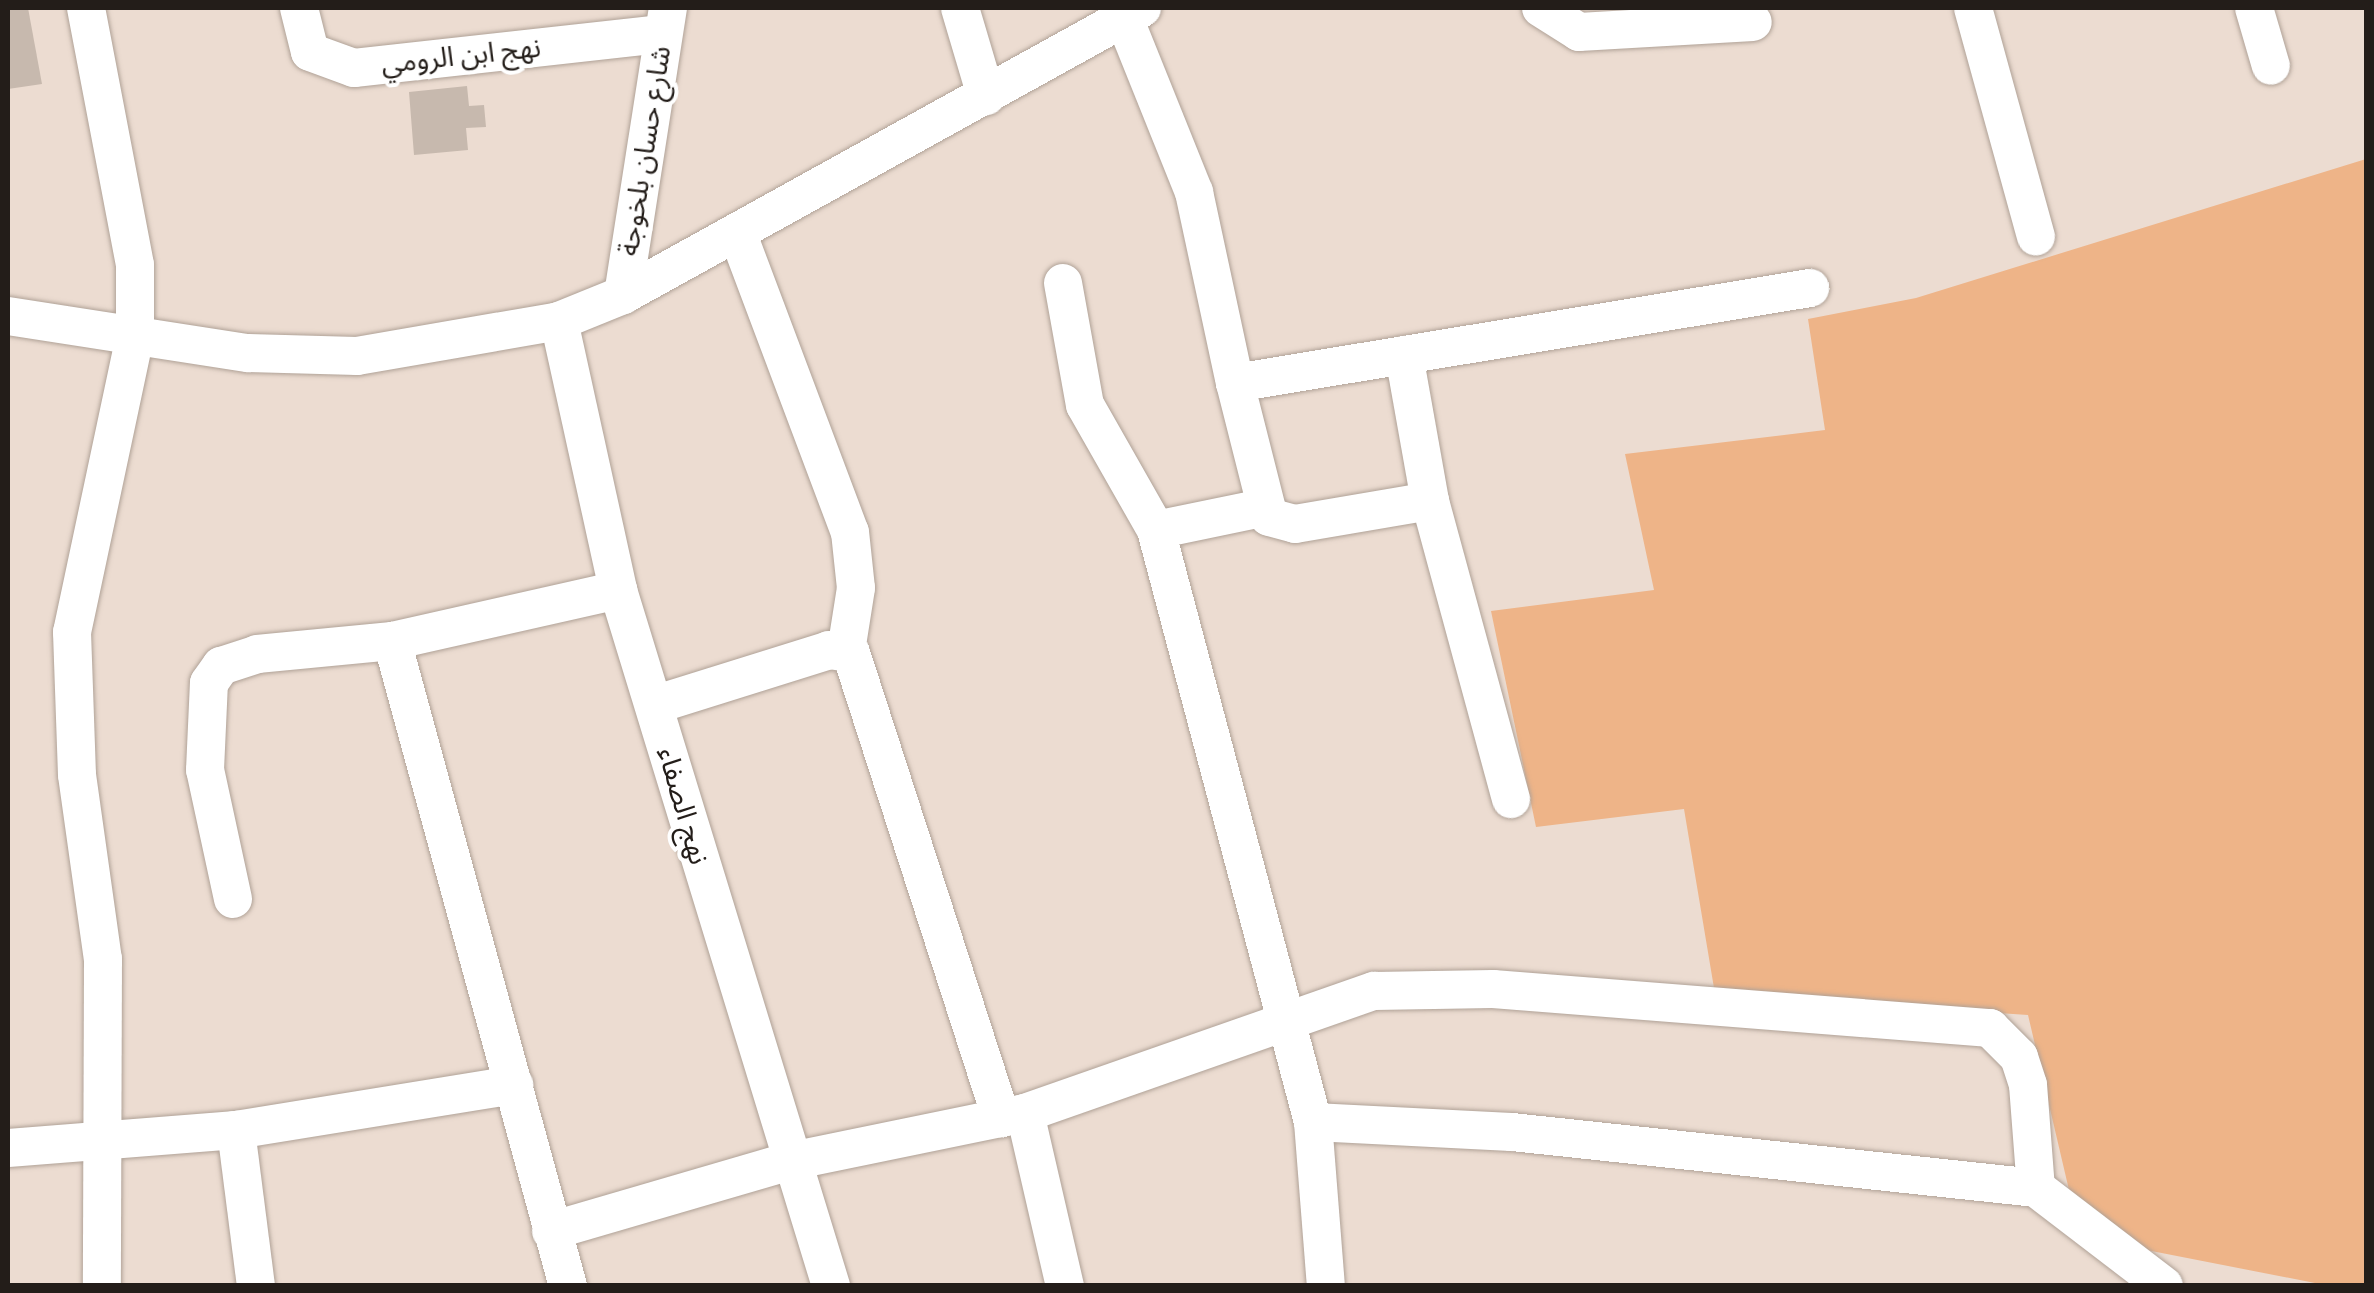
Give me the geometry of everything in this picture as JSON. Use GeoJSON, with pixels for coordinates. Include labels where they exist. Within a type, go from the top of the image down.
{"type":"FeatureCollection","features":[{"type":"Feature","properties":{"kind":"street"},"geometry":{"type":"LineString","coordinates":[[86,8],[134,265],[135,336],[72,632],[76,775],[103,958],[102,1286]]}},
{"type":"Feature","properties":{"kind":"street","name":"نهج ابن الرومي"},"geometry":{"type":"LineString","coordinates":[[298,8],[310,52],[354,68],[665,21]]}},
{"type":"Feature","properties":{"kind":"street"},"geometry":{"type":"LineString","coordinates":[[960,8],[986,96]]}},
{"type":"Feature","properties":{"kind":"street"},"geometry":{"type":"LineString","coordinates":[[1542,8],[1579,32],[1753,22]]}},
{"type":"Feature","properties":{"kind":"street"},"geometry":{"type":"LineString","coordinates":[[1973,8],[2036,236]]}},
{"type":"Feature","properties":{"kind":"street"},"geometry":{"type":"LineString","coordinates":[[2254,8],[2271,66]]}},
{"type":"Feature","properties":{"kind":"street"},"geometry":{"type":"LineString","coordinates":[[8,316],[248,354],[357,356],[560,321],[623,295],[1133,12],[1194,192],[1262,508]]}},
{"type":"Feature","properties":{"kind":"street","name":"شارع حسان بلخوجة"},"geometry":{"type":"LineString","coordinates":[[623,295],[665,21]]}},
{"type":"Feature","properties":{"kind":"street"},"geometry":{"type":"LineString","coordinates":[[737,232],[850,532],[856,588],[846,651]]}},
{"type":"Feature","properties":{"kind":"street"},"geometry":{"type":"LineString","coordinates":[[1063,283],[1084,405],[1156,530],[1312,1122],[1326,1286]]}},
{"type":"Feature","properties":{"kind":"street"},"geometry":{"type":"LineString","coordinates":[[1235,383],[1810,288]]}},
{"type":"Feature","properties":{"kind":"street","name":"نهج الصفاء"},"geometry":{"type":"LineString","coordinates":[[560,321],[618,590],[831,1286]]}},
{"type":"Feature","properties":{"kind":"street"},"geometry":{"type":"LineString","coordinates":[[1404,355],[1430,501],[1511,799]]}},
{"type":"Feature","properties":{"kind":"street"},"geometry":{"type":"LineString","coordinates":[[1156,530],[1262,508],[1295,524],[1430,501]]}},
{"type":"Feature","properties":{"kind":"street"},"geometry":{"type":"LineString","coordinates":[[233,899],[204,770],[209,683],[237,658],[392,641],[618,590]]}},
{"type":"Feature","properties":{"kind":"street"},"geometry":{"type":"LineString","coordinates":[[392,641],[568,1286]]}},
{"type":"Feature","properties":{"kind":"street"},"geometry":{"type":"LineString","coordinates":[[654,706],[846,651]]}},
{"type":"Feature","properties":{"kind":"street"},"geometry":{"type":"LineString","coordinates":[[846,651],[864,670],[1013,1116],[1065,1286]]}},
{"type":"Feature","properties":{"kind":"street"},"geometry":{"type":"LineString","coordinates":[[551,1231],[791,1161],[1013,1116],[1286,1026],[1374,991],[1427,988],[1990,1028],[2019,1057],[2028,1086],[2036,1188]]}},
{"type":"Feature","properties":{"kind":"street"},"geometry":{"type":"LineString","coordinates":[[8,1148],[236,1130],[514,1086]]}},
{"type":"Feature","properties":{"kind":"street"},"geometry":{"type":"LineString","coordinates":[[1312,1122],[1512,1132],[2036,1188],[2164,1286]]}},
{"type":"Feature","properties":{"kind":"street"},"geometry":{"type":"LineString","coordinates":[[236,1130],[256,1286]]}},
{"type":"Feature","properties":{"kind":"shaded area"},"geometry":{"type":"Polygon","coordinates":[[[2366,159],[2366,1285],[2325,1285],[2080,1237],[2028,1015],[1715,994],[1684,809],[1536,827],[1491,611],[1654,590],[1625,454],[1825,430],[1808,319],[1916,298],[2366,159]]]}},
{"type":"Feature","properties":{"kind":"building"},"geometry":{"type":"Polygon","coordinates":[[[8,8],[28,8],[42,84],[8,89],[8,8]]]}},
{"type":"Feature","properties":{"kind":"building"},"geometry":{"type":"Polygon","coordinates":[[[467,86],[469,106],[484,105],[486,127],[466,128],[468,150],[414,155],[409,92],[467,86]]]}}]}
